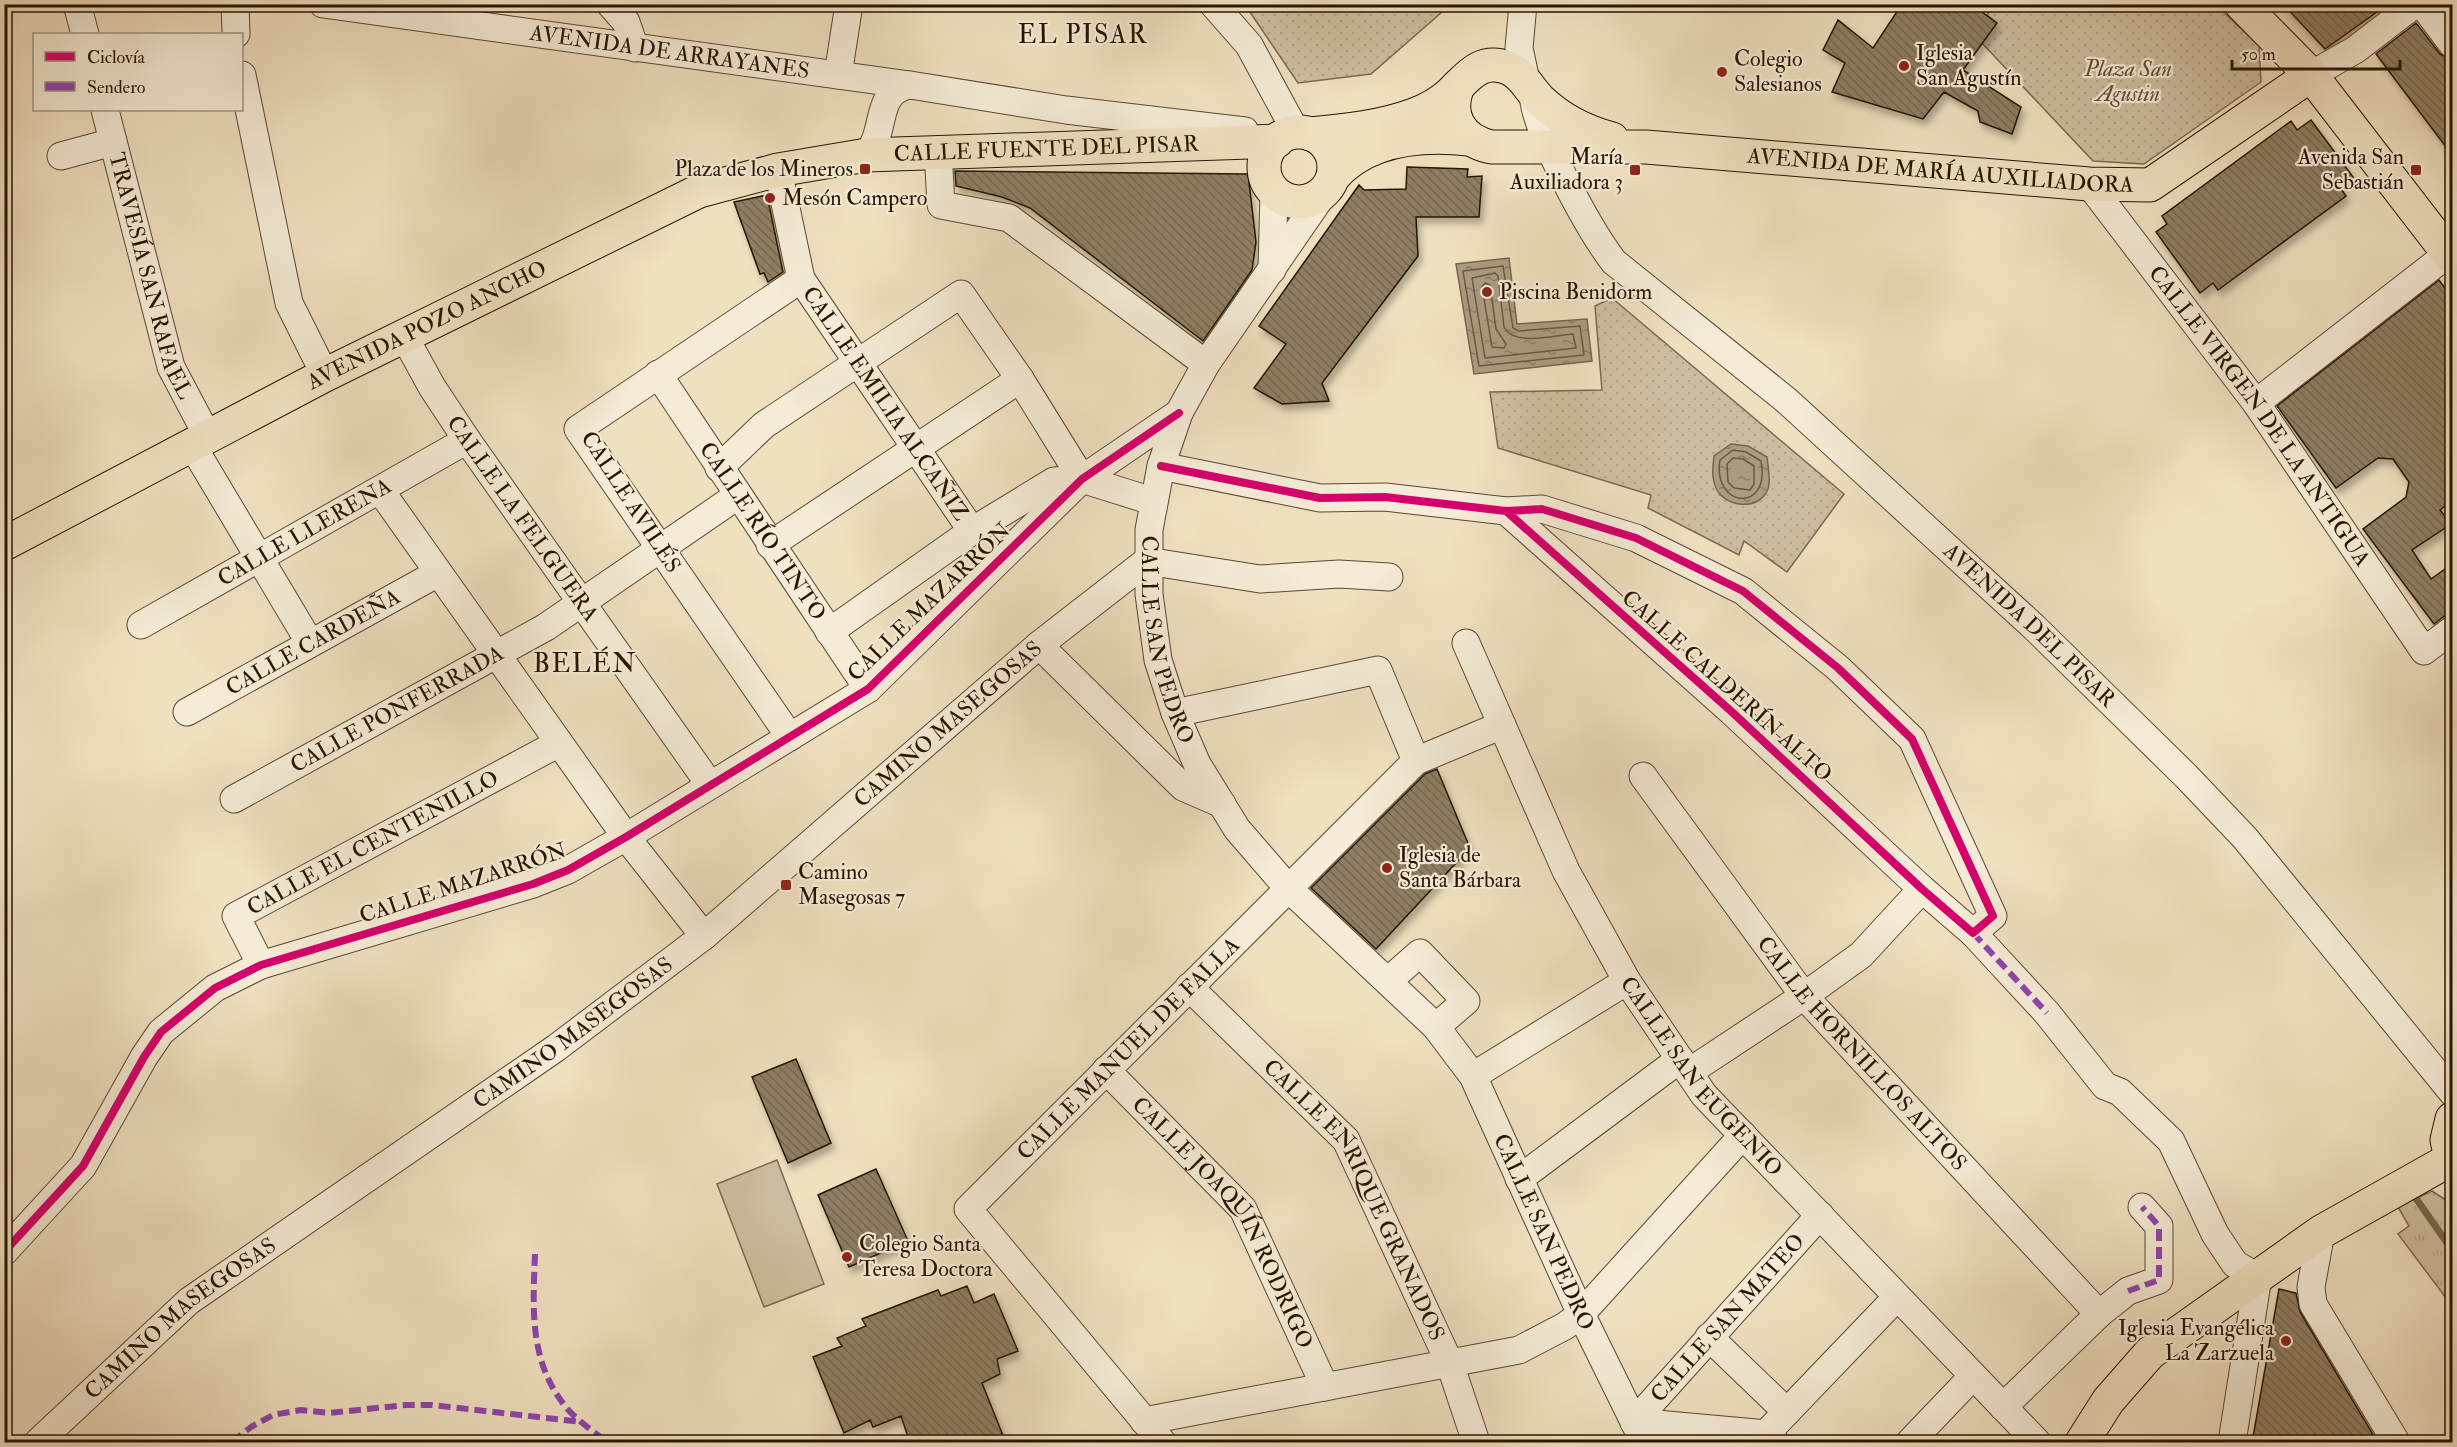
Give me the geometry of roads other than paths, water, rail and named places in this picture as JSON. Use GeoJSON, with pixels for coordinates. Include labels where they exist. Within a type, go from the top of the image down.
{"type":"FeatureCollection","features":[{"type":"Feature","properties":{"kind":"main road"},"geometry":{"type":"LineString","coordinates":[[2241,4],[2311,75],[2451,256]]}},
{"type":"Feature","properties":{"kind":"main road"},"geometry":{"type":"LineString","coordinates":[[1284,150],[1408,117],[1436,104],[1474,70],[1485,66]]}},
{"type":"Feature","properties":{"kind":"main road","name":"AVENIDA DE MARÍA AUXILIADORA"},"geometry":{"type":"LineString","coordinates":[[1485,66],[1507,68],[1548,107],[1580,128],[1599,136],[1646,147]]}},
{"type":"Feature","properties":{"kind":"main road","name":"AVENIDA DE MARÍA AUXILIADORA"},"geometry":{"type":"LineString","coordinates":[[1330,182],[1355,156],[1380,146],[1421,138],[1469,139],[1491,147],[1646,147],[2089,184],[2150,185],[2311,75]]}},
{"type":"Feature","properties":{"kind":"main road"},"geometry":{"type":"LineString","coordinates":[[1458,86],[1454,96],[1454,114],[1461,130],[1469,139]]}},
{"type":"Feature","properties":{"kind":"main road"},"geometry":{"type":"LineString","coordinates":[[1503,146],[1514,141],[1528,128],[1533,116],[1530,90]]}},
{"type":"Feature","properties":{"kind":"main road","name":"CALLE FUENTE DEL PISAR"},"geometry":{"type":"LineString","coordinates":[[867,155],[928,151],[1226,143],[1284,150]]}},
{"type":"Feature","properties":{"kind":"main road"},"geometry":{"type":"LineString","coordinates":[[1324,143],[1330,151],[1334,166],[1330,182],[1317,197],[1302,202],[1287,199],[1284,150],[1324,143]]}},
{"type":"Feature","properties":{"kind":"main road","name":"AVENIDA POZO ANCHO"},"geometry":{"type":"LineString","coordinates":[[4,544],[325,375],[699,191],[778,170],[867,155]]}},
{"type":"Feature","properties":{"kind":"main road"},"geometry":{"type":"LineString","coordinates":[[2082,1443],[2108,1401],[2150,1353],[2321,1232],[2452,1161],[2447,1134],[2452,1119]]}},
{"type":"Feature","properties":{"kind":"street"},"geometry":{"type":"LineString","coordinates":[[77,4],[85,33]]}},
{"type":"Feature","properties":{"kind":"street"},"geometry":{"type":"LineString","coordinates":[[235,4],[236,33]]}},
{"type":"Feature","properties":{"kind":"street","name":"AVENIDA DE ARRAYANES"},"geometry":{"type":"LineString","coordinates":[[323,4],[910,85]]}},
{"type":"Feature","properties":{"kind":"street"},"geometry":{"type":"LineString","coordinates":[[610,4],[626,22],[635,48]]}},
{"type":"Feature","properties":{"kind":"street"},"geometry":{"type":"LineString","coordinates":[[838,75],[849,4]]}},
{"type":"Feature","properties":{"kind":"street"},"geometry":{"type":"LineString","coordinates":[[1213,4],[1249,45],[1284,150],[1272,271]]}},
{"type":"Feature","properties":{"kind":"street"},"geometry":{"type":"LineString","coordinates":[[2311,75],[2355,50],[2415,4]]}},
{"type":"Feature","properties":{"kind":"street"},"geometry":{"type":"LineString","coordinates":[[2422,4],[2452,44]]}},
{"type":"Feature","properties":{"kind":"street"},"geometry":{"type":"LineString","coordinates":[[1485,66],[1508,38],[1523,9]]}},
{"type":"Feature","properties":{"kind":"street","name":"AVENIDA DEL PISAR"},"geometry":{"type":"LineString","coordinates":[[1523,9],[1519,48],[1539,123],[1606,252],[1626,274],[1786,400],[2034,627],[2186,776],[2245,838],[2446,1084]]}},
{"type":"Feature","properties":{"kind":"street"},"geometry":{"type":"LineString","coordinates":[[243,80],[290,303],[325,375]]}},
{"type":"Feature","properties":{"kind":"street"},"geometry":{"type":"LineString","coordinates":[[867,155],[874,143],[890,93],[910,85],[1066,110],[1284,150]]}},
{"type":"Feature","properties":{"kind":"street"},"geometry":{"type":"LineString","coordinates":[[885,110],[891,131],[928,151],[941,205],[1009,218],[1206,364]]}},
{"type":"Feature","properties":{"kind":"street","name":"TRAVESÍA SAN RAFAEL"},"geometry":{"type":"LineString","coordinates":[[105,111],[171,367],[200,441],[261,558],[310,644]]}},
{"type":"Feature","properties":{"kind":"street"},"geometry":{"type":"LineString","coordinates":[[61,156],[113,142]]}},
{"type":"Feature","properties":{"kind":"street","name":"AVENIDA DEL PISAR"},"geometry":{"type":"LineString","coordinates":[[1503,146],[1542,162],[1580,205]]}},
{"type":"Feature","properties":{"kind":"street","name":"AVENIDA DEL PISAR"},"geometry":{"type":"LineString","coordinates":[[1580,205],[1573,162],[1578,152],[1586,147]]}},
{"type":"Feature","properties":{"kind":"street","name":"CALLE EMILIA ALCAÑIZ"},"geometry":{"type":"LineString","coordinates":[[778,170],[801,279],[972,531]]}},
{"type":"Feature","properties":{"kind":"street","name":"CALLE SAN PEDRO"},"geometry":{"type":"LineString","coordinates":[[1330,182],[1272,271],[1206,364],[1179,413],[1152,501],[1147,561],[1154,637],[1175,712],[1197,764],[1237,829],[1288,888],[1436,1027],[1473,1076],[1581,1314],[1639,1432]]}},
{"type":"Feature","properties":{"kind":"street","name":"CALLE VIRGEN DE LA ANTIGUA"},"geometry":{"type":"LineString","coordinates":[[2089,184],[2256,403],[2424,651],[2452,630]]}},
{"type":"Feature","properties":{"kind":"street"},"geometry":{"type":"LineString","coordinates":[[2256,403],[2451,256]]}},
{"type":"Feature","properties":{"kind":"street","name":"CALLE AVILÉS"},"geometry":{"type":"LineString","coordinates":[[790,737],[578,429],[801,279]]}},
{"type":"Feature","properties":{"kind":"street"},"geometry":{"type":"LineString","coordinates":[[719,468],[764,425],[961,294],[1020,379],[1082,479],[1152,501]]}},
{"type":"Feature","properties":{"kind":"street","name":"CALLE LA FELGUERA"},"geometry":{"type":"LineString","coordinates":[[404,336],[432,387],[468,440],[710,785]]}},
{"type":"Feature","properties":{"kind":"street","name":"CALLE RÍO TINTO"},"geometry":{"type":"LineString","coordinates":[[658,374],[737,496],[868,689]]}},
{"type":"Feature","properties":{"kind":"street"},"geometry":{"type":"LineString","coordinates":[[770,545],[915,446],[1020,379]]}},
{"type":"Feature","properties":{"kind":"street"},"geometry":{"type":"LineString","coordinates":[[1082,479],[1179,413]]}},
{"type":"Feature","properties":{"kind":"street","name":"CALLE LLERENA"},"geometry":{"type":"LineString","coordinates":[[141,625],[468,440]]}},
{"type":"Feature","properties":{"kind":"street"},"geometry":{"type":"LineString","coordinates":[[1161,466],[1320,498],[1385,496],[1506,511],[1542,509],[1636,538],[1743,591],[1838,668],[1912,739],[1993,916],[1973,933]]}},
{"type":"Feature","properties":{"kind":"street","name":"CALLE MAZARRÓN"},"geometry":{"type":"LineString","coordinates":[[829,632],[972,531],[1054,481],[1082,479]]}},
{"type":"Feature","properties":{"kind":"street","name":"CALLE MAZARRÓN"},"geometry":{"type":"LineString","coordinates":[[4,1252],[83,1166],[144,1057],[161,1032],[215,988],[261,965],[533,884],[568,870],[626,837],[868,689],[1082,479]]}},
{"type":"Feature","properties":{"kind":"street"},"geometry":{"type":"LineString","coordinates":[[380,490],[626,837],[704,936]]}},
{"type":"Feature","properties":{"kind":"street","name":"CALLE PONFERRADA"},"geometry":{"type":"LineString","coordinates":[[234,799],[546,627],[737,496]]}},
{"type":"Feature","properties":{"kind":"street","name":"CALLE CALDERÍN ALTO"},"geometry":{"type":"LineString","coordinates":[[1506,511],[1724,704],[1922,889],[1973,933],[2047,1013],[2105,1086],[2120,1092],[2171,1141],[2215,1234],[2235,1264],[2258,1277]]}},
{"type":"Feature","properties":{"kind":"street"},"geometry":{"type":"LineString","coordinates":[[1147,561],[1260,579],[1339,573],[1389,577]]}},
{"type":"Feature","properties":{"kind":"street","name":"CAMINO MASEGOSAS"},"geometry":{"type":"LineString","coordinates":[[38,1443],[189,1301],[556,1048],[704,936],[1039,645],[1147,561]]}},
{"type":"Feature","properties":{"kind":"street","name":"CALLE CARDEÑA"},"geometry":{"type":"LineString","coordinates":[[187,711],[438,573]]}},
{"type":"Feature","properties":{"kind":"street"},"geometry":{"type":"LineString","coordinates":[[1093,602],[1112,598],[1134,607],[1144,616],[1154,637]]}},
{"type":"Feature","properties":{"kind":"street","name":"CALLE SAN EUGENIO"},"geometry":{"type":"LineString","coordinates":[[1466,643],[1566,871],[1627,981],[1704,1095],[2037,1443]]}},
{"type":"Feature","properties":{"kind":"street","name":"CALLE SAN PEDRO"},"geometry":{"type":"LineString","coordinates":[[1039,645],[1183,787],[1222,804]]}},
{"type":"Feature","properties":{"kind":"street"},"geometry":{"type":"LineString","coordinates":[[1175,712],[1378,670],[1416,761],[1502,725]]}},
{"type":"Feature","properties":{"kind":"street","name":"CALLE EL CENTENILLO"},"geometry":{"type":"LineString","coordinates":[[261,965],[236,916],[559,744]]}},
{"type":"Feature","properties":{"kind":"street","name":"CALLE MANUEL DE FALLA"},"geometry":{"type":"LineString","coordinates":[[1144,1421],[968,1209],[1416,761]]}},
{"type":"Feature","properties":{"kind":"street","name":"CALLE HORNILLOS ALTOS"},"geometry":{"type":"LineString","coordinates":[[1643,776],[1804,996],[2099,1314]]}},
{"type":"Feature","properties":{"kind":"street"},"geometry":{"type":"LineString","coordinates":[[1520,1179],[1684,1066],[1804,996],[1861,955],[1922,889]]}},
{"type":"Feature","properties":{"kind":"street"},"geometry":{"type":"LineString","coordinates":[[1388,981],[1420,953],[1466,1001],[1436,1027]]}},
{"type":"Feature","properties":{"kind":"street"},"geometry":{"type":"LineString","coordinates":[[1473,1076],[1627,981]]}},
{"type":"Feature","properties":{"kind":"street","name":"CALLE ENRIQUE GRANADOS"},"geometry":{"type":"LineString","coordinates":[[1189,987],[1346,1140],[1450,1364],[1476,1443]]}},
{"type":"Feature","properties":{"kind":"street","name":"CALLE JOAQUÍN RODRIGO"},"geometry":{"type":"LineString","coordinates":[[1106,1070],[1243,1209],[1325,1387]]}},
{"type":"Feature","properties":{"kind":"street"},"geometry":{"type":"LineString","coordinates":[[1162,1443],[1144,1421],[1519,1350],[1565,1326],[1581,1314],[1743,1135]]}},
{"type":"Feature","properties":{"kind":"street"},"geometry":{"type":"LineString","coordinates":[[2003,1407],[2099,1314],[2128,1291],[2159,1280],[2159,1226],[2142,1207]]}},
{"type":"Feature","properties":{"kind":"street","name":"CALLE SAN MATEO"},"geometry":{"type":"LineString","coordinates":[[1639,1432],[1710,1337],[1820,1215]]}},
{"type":"Feature","properties":{"kind":"street"},"geometry":{"type":"LineString","coordinates":[[2321,1232],[2311,1287],[2313,1304],[2396,1443]]}},
{"type":"Feature","properties":{"kind":"street"},"geometry":{"type":"LineString","coordinates":[[2232,1443],[2258,1277]]}},
{"type":"Feature","properties":{"kind":"street"},"geometry":{"type":"LineString","coordinates":[[1639,1432],[1767,1440],[1787,1412],[1897,1297]]}},
{"type":"Feature","properties":{"kind":"street"},"geometry":{"type":"LineString","coordinates":[[1710,1337],[1787,1412]]}},
{"type":"Feature","properties":{"kind":"street"},"geometry":{"type":"LineString","coordinates":[[1910,1443],[1973,1376]]}},
{"type":"Feature","properties":{"kind":"water","name":"Piscina Benidorm"},"geometry":{"type":"Polygon","coordinates":[[[1509,258],[1517,324],[1587,319],[1592,361],[1474,374],[1456,264],[1509,258]]]}},
{"type":"Feature","properties":{"kind":"water"},"geometry":{"type":"Polygon","coordinates":[[[1731,444],[1748,446],[1767,457],[1768,489],[1764,496],[1750,504],[1734,503],[1726,499],[1714,484],[1714,456],[1731,444]]]}},
{"type":"Feature","properties":{"kind":"waterway"},"geometry":{"type":"LineString","coordinates":[[2415,1197],[2452,1250]]}},
{"type":"Feature","properties":{"kind":"place","name":"Iglesia San Agustín"},"geometry":{"type":"Point","coordinates":[1904,66]}},
{"type":"Feature","properties":{"kind":"place","name":"Colegio Salesianos"},"geometry":{"type":"Point","coordinates":[1722,72]}},
{"type":"Feature","properties":{"kind":"place","name":"Plaza de los Mineros"},"geometry":{"type":"Point","coordinates":[865,169]}},
{"type":"Feature","properties":{"kind":"place","name":"María Auxiliadora 3"},"geometry":{"type":"Point","coordinates":[1635,170]}},
{"type":"Feature","properties":{"kind":"place","name":"Avenida San Sebastián"},"geometry":{"type":"Point","coordinates":[2416,170]}},
{"type":"Feature","properties":{"kind":"place","name":"Mesón Campero"},"geometry":{"type":"Point","coordinates":[770,198]}},
{"type":"Feature","properties":{"kind":"place","name":"Piscina Benidorm"},"geometry":{"type":"Point","coordinates":[1487,292]}},
{"type":"Feature","properties":{"kind":"place","name":"Iglesia de Santa Bárbara"},"geometry":{"type":"Point","coordinates":[1387,868]}},
{"type":"Feature","properties":{"kind":"place","name":"Camino Masegosas 7"},"geometry":{"type":"Point","coordinates":[786,885]}},
{"type":"Feature","properties":{"kind":"place","name":"Colegio Santa Teresa Doctora"},"geometry":{"type":"Point","coordinates":[847,1257]}},
{"type":"Feature","properties":{"kind":"place","name":"Iglesia Evangélica La Zarzuela"},"geometry":{"type":"Point","coordinates":[2286,1341]}},
{"type":"Feature","properties":{"kind":"district","name":"EL PISAR"},"geometry":{"type":"Point","coordinates":[1083,35]}},
{"type":"Feature","properties":{"kind":"district","name":"BELÉN"},"geometry":{"type":"Point","coordinates":[585,664]}},
{"type":"Feature","properties":{"kind":"park label","name":"Plaza San Agustin"},"geometry":{"type":"Point","coordinates":[2128,82]}}]}
